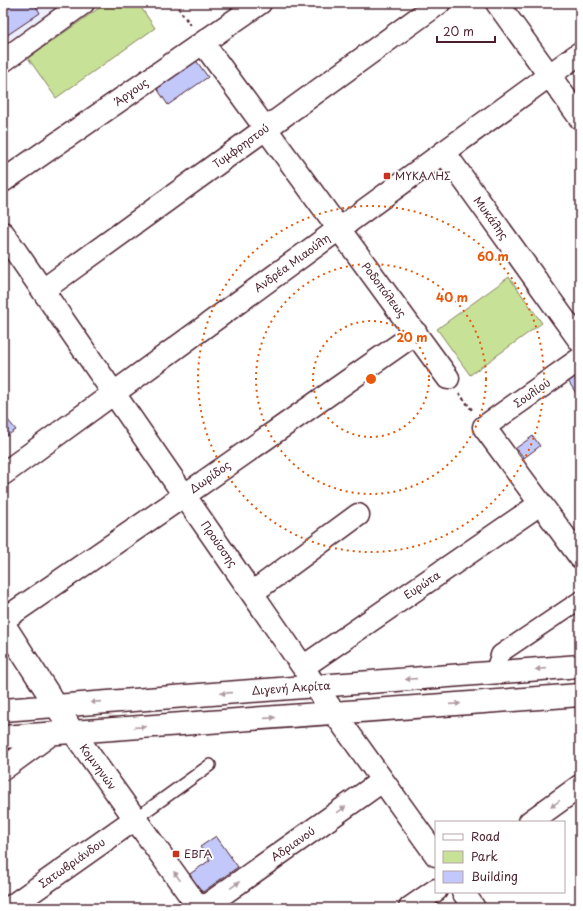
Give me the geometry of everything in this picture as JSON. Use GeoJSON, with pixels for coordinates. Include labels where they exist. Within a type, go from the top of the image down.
{"type":"FeatureCollection","features":[{"type":"Feature","properties":{"kind":"street"},"geometry":{"type":"LineString","coordinates":[[3,60],[83,3]]}},
{"type":"Feature","properties":{"kind":"street","name":"Άργους"},"geometry":{"type":"LineString","coordinates":[[3,182],[260,3]]}},
{"type":"Feature","properties":{"kind":"street","name":"Τυμφρηστού"},"geometry":{"type":"LineString","coordinates":[[43,290],[439,3]]}},
{"type":"Feature","properties":{"kind":"street"},"geometry":{"type":"LineString","coordinates":[[497,3],[580,118]]}},
{"type":"Feature","properties":{"kind":"street","name":"Ροδοπόλεως"},"geometry":{"type":"LineString","coordinates":[[203,43],[448,378]]}},
{"type":"Feature","properties":{"kind":"street","name":"Ανδρέα Μιαούλη"},"geometry":{"type":"LineString","coordinates":[[3,474],[580,53]]}},
{"type":"Feature","properties":{"kind":"street","name":"Μυκάλης"},"geometry":{"type":"LineString","coordinates":[[444,152],[580,341]]}},
{"type":"Feature","properties":{"kind":"street","name":"Προύσσης"},"geometry":{"type":"LineString","coordinates":[[3,233],[185,495],[315,686],[435,854]]}},
{"type":"Feature","properties":{"kind":"street","name":"Δωρίδος"},"geometry":{"type":"LineString","coordinates":[[3,621],[416,333]]}},
{"type":"Feature","properties":{"kind":"street","name":"Σουλίου"},"geometry":{"type":"LineString","coordinates":[[484,427],[580,359]]}},
{"type":"Feature","properties":{"kind":"street"},"geometry":{"type":"LineString","coordinates":[[484,427],[580,557]]}},
{"type":"Feature","properties":{"kind":"street","name":"Ευρώτα"},"geometry":{"type":"LineString","coordinates":[[303,667],[540,504]]}},
{"type":"Feature","properties":{"kind":"street"},"geometry":{"type":"LineString","coordinates":[[252,593],[358,515]]}},
{"type":"Feature","properties":{"kind":"street"},"geometry":{"type":"LineString","coordinates":[[494,672],[500,654],[580,600]]}},
{"type":"Feature","properties":{"kind":"street","name":"Κομνηνών"},"geometry":{"type":"LineString","coordinates":[[3,621],[73,732],[200,908]]}},
{"type":"Feature","properties":{"kind":"street","name":"Διγενή Ακρίτα"},"geometry":{"type":"LineString","coordinates":[[3,710],[580,666]]}},
{"type":"Feature","properties":{"kind":"street"},"geometry":{"type":"LineString","coordinates":[[3,737],[580,695]]}},
{"type":"Feature","properties":{"kind":"street"},"geometry":{"type":"LineString","coordinates":[[3,768],[51,734]]}},
{"type":"Feature","properties":{"kind":"street","name":"Αδριανού"},"geometry":{"type":"LineString","coordinates":[[203,908],[382,781]]}},
{"type":"Feature","properties":{"kind":"street"},"geometry":{"type":"LineString","coordinates":[[531,821],[580,786]]}},
{"type":"Feature","properties":{"kind":"street","name":"Σατωβριάνδου"},"geometry":{"type":"LineString","coordinates":[[8,908],[135,818]]}},
{"type":"Feature","properties":{"kind":"street"},"geometry":{"type":"LineString","coordinates":[[410,908],[435,891]]}},
{"type":"Feature","properties":{"kind":"street"},"geometry":{"type":"LineString","coordinates":[[464,893],[474,908]]}},
{"type":"Feature","properties":{"kind":"lane"},"geometry":{"type":"LineString","coordinates":[[135,818],[210,765]]}},
{"type":"Feature","properties":{"kind":"path"},"geometry":{"type":"LineString","coordinates":[[175,3],[203,43]]}},
{"type":"Feature","properties":{"kind":"path"},"geometry":{"type":"LineString","coordinates":[[448,378],[484,427]]}},
{"type":"Feature","properties":{"kind":"shaded area"},"geometry":{"type":"Polygon","coordinates":[[[3,3],[62,3],[3,45],[3,3]]]}},
{"type":"Feature","properties":{"kind":"green space"},"geometry":{"type":"Polygon","coordinates":[[[106,3],[138,3],[155,28],[56,98],[28,58],[106,3]]]}},
{"type":"Feature","properties":{"kind":"green space"},"geometry":{"type":"Polygon","coordinates":[[[509,277],[542,323],[470,375],[437,329],[509,277]]]}},
{"type":"Feature","properties":{"kind":"building"},"geometry":{"type":"Polygon","coordinates":[[[3,3],[34,3],[40,13],[3,38],[3,3]]]}},
{"type":"Feature","properties":{"kind":"building"},"geometry":{"type":"Polygon","coordinates":[[[195,59],[208,77],[168,105],[156,87],[195,59]]]}},
{"type":"Feature","properties":{"kind":"building"},"geometry":{"type":"Polygon","coordinates":[[[580,369],[580,399],[566,378],[580,369]]]}},
{"type":"Feature","properties":{"kind":"building"},"geometry":{"type":"Polygon","coordinates":[[[3,414],[16,430],[3,438],[3,414]]]}},
{"type":"Feature","properties":{"kind":"building"},"geometry":{"type":"Polygon","coordinates":[[[533,436],[540,446],[524,458],[516,448],[533,436]]]}},
{"type":"Feature","properties":{"kind":"building"},"geometry":{"type":"Polygon","coordinates":[[[216,836],[238,867],[200,894],[187,876],[210,860],[200,847],[216,836]]]}},
{"type":"Feature","properties":{"kind":"place","name":"ΜΥΚΑΛΗΣ"},"geometry":{"type":"Point","coordinates":[387,176]}},
{"type":"Feature","properties":{"kind":"place","name":"ΕΒΓΑ"},"geometry":{"type":"Point","coordinates":[176,854]}}]}
